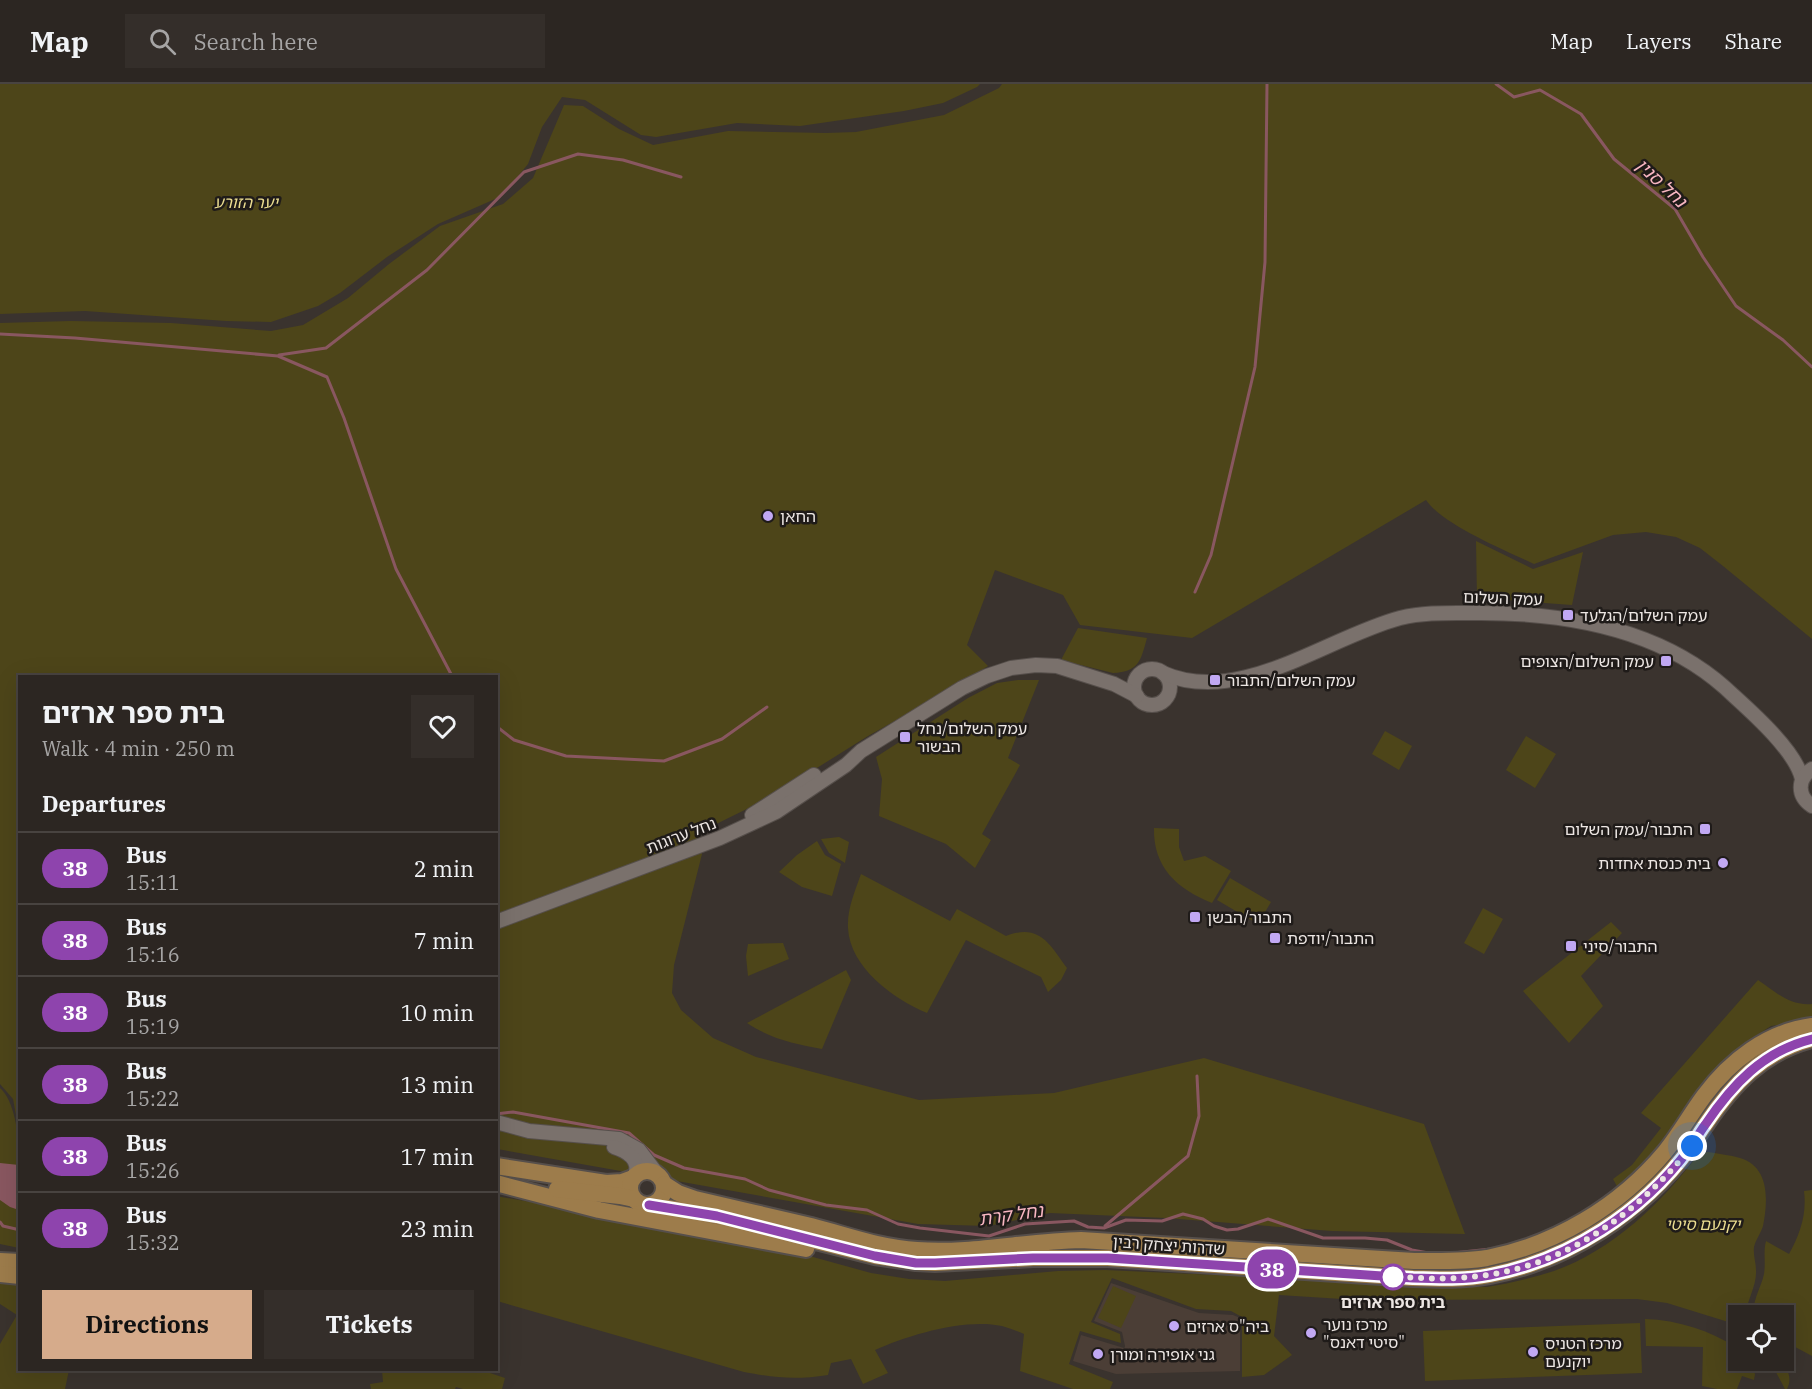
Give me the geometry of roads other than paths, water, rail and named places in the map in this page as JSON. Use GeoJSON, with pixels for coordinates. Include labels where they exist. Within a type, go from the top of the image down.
{"type":"FeatureCollection","features":[{"type":"Feature","properties":{"kind":"main road","name":"שדרות יצחק רבין"},"geometry":{"type":"LineString","coordinates":[[661,1180],[678,1193],[695,1199],[811,1226],[875,1244],[914,1250],[953,1251],[1081,1240],[1414,1261],[1462,1261],[1486,1258],[1543,1242],[1582,1222],[1618,1198],[1664,1153],[1705,1095],[1730,1066],[1772,1037],[1812,1026]]}},
{"type":"Feature","properties":{"kind":"main road","name":"שדרות יצחק רבין"},"geometry":{"type":"LineString","coordinates":[[498,1182],[620,1196],[717,1216],[893,1260],[935,1263],[1033,1258],[1108,1258],[1464,1278],[1511,1270],[1550,1257],[1591,1237],[1628,1212],[1664,1180],[1678,1164],[1742,1077],[1779,1051],[1812,1039]]}},
{"type":"Feature","properties":{"kind":"main road"},"geometry":{"type":"LineString","coordinates":[[498,1166],[606,1183],[622,1182],[648,1171],[661,1180],[664,1190],[659,1200],[641,1202],[629,1189],[634,1177]]}},
{"type":"Feature","properties":{"kind":"main road"},"geometry":{"type":"LineString","coordinates":[[498,1183],[612,1213],[863,1258],[893,1260]]}},
{"type":"Feature","properties":{"kind":"main road"},"geometry":{"type":"LineString","coordinates":[[0,1261],[18,1262]]}},
{"type":"Feature","properties":{"kind":"main road"},"geometry":{"type":"LineString","coordinates":[[0,1275],[18,1275]]}},
{"type":"Feature","properties":{"kind":"street","name":"עמק השלום"},"geometry":{"type":"LineString","coordinates":[[1166,699],[1189,688],[1213,681],[1261,674],[1369,628],[1400,618],[1425,613],[1495,612],[1554,616],[1622,632],[1653,643],[1683,658],[1723,685],[1755,715],[1793,757],[1800,771],[1809,771],[1801,793],[1812,806]]}},
{"type":"Feature","properties":{"kind":"street","name":"נחל ערוגות"},"geometry":{"type":"LineString","coordinates":[[498,921],[755,823],[846,765],[861,751],[962,688],[987,676],[1011,668],[1036,665],[1057,666],[1124,688],[1137,696]]}},
{"type":"Feature","properties":{"kind":"street"},"geometry":{"type":"LineString","coordinates":[[1148,669],[1155,669],[1163,673],[1169,679],[1170,685],[1166,699],[1161,703],[1149,705],[1137,696],[1134,684],[1136,678],[1148,669]]}},
{"type":"Feature","properties":{"kind":"street","name":"עמק השלום"},"geometry":{"type":"LineString","coordinates":[[1163,673],[1185,681],[1213,681]]}},
{"type":"Feature","properties":{"kind":"street","name":"נחל ערוגות"},"geometry":{"type":"LineString","coordinates":[[1105,681],[1121,682],[1136,678]]}},
{"type":"Feature","properties":{"kind":"street","name":"נחל ערוגות"},"geometry":{"type":"LineString","coordinates":[[498,912],[745,819],[843,757],[861,751]]}},
{"type":"Feature","properties":{"kind":"street"},"geometry":{"type":"LineString","coordinates":[[498,1123],[529,1131],[619,1139],[639,1150],[661,1180]]}},
{"type":"Feature","properties":{"kind":"street"},"geometry":{"type":"LineString","coordinates":[[498,1132],[530,1139],[614,1147],[632,1157],[637,1166],[634,1177]]}},
{"type":"Feature","properties":{"kind":"waterway"},"geometry":{"type":"LineString","coordinates":[[1195,592],[1211,555],[1255,367],[1265,262],[1267,84]]}},
{"type":"Feature","properties":{"kind":"waterway","name":"נחל סנין"},"geometry":{"type":"LineString","coordinates":[[1496,84],[1514,97],[1540,90],[1581,114],[1614,159],[1675,209],[1703,257],[1736,306],[1783,340],[1812,367]]}},
{"type":"Feature","properties":{"kind":"waterway"},"geometry":{"type":"LineString","coordinates":[[279,355],[326,348],[427,270],[524,172],[578,154],[623,160],[681,177]]}},
{"type":"Feature","properties":{"kind":"waterway"},"geometry":{"type":"LineString","coordinates":[[0,334],[75,338],[278,356],[327,377],[344,418],[396,569],[451,675]]}},
{"type":"Feature","properties":{"kind":"waterway"},"geometry":{"type":"LineString","coordinates":[[498,728],[514,740],[566,756],[664,761],[722,739],[767,707]]}},
{"type":"Feature","properties":{"kind":"waterway"},"geometry":{"type":"LineString","coordinates":[[1105,1226],[1188,1156],[1199,1116],[1197,1076]]}},
{"type":"Feature","properties":{"kind":"waterway","name":"נחל קרת"},"geometry":{"type":"LineString","coordinates":[[498,1114],[513,1112],[629,1133],[654,1155],[684,1168],[745,1179],[769,1190],[826,1205],[867,1210],[898,1224],[920,1228],[989,1236],[1025,1224],[1074,1221],[1088,1227],[1104,1228],[1126,1220],[1162,1221],[1183,1214],[1203,1219],[1227,1230],[1238,1229],[1268,1219],[1323,1238],[1387,1240],[1412,1250],[1434,1254]]}},
{"type":"Feature","properties":{"kind":"waterway","name":"נחל קרת"},"geometry":{"type":"LineString","coordinates":[[0,1222],[3,1226],[18,1230]]}},
{"type":"Feature","properties":{"kind":"waterway","name":"נחל קרת"},"geometry":{"type":"LineString","coordinates":[[1453,1253],[1491,1249]]}},
{"type":"Feature","properties":{"kind":"place","name":"החאן"},"geometry":{"type":"Point","coordinates":[768,516]}},
{"type":"Feature","properties":{"kind":"place","name":"עמק השלום/הגלעד"},"geometry":{"type":"Point","coordinates":[1568,615]}},
{"type":"Feature","properties":{"kind":"place","name":"עמק השלום/הצופים"},"geometry":{"type":"Point","coordinates":[1666,661]}},
{"type":"Feature","properties":{"kind":"place","name":"עמק השלום/התבור"},"geometry":{"type":"Point","coordinates":[1215,680]}},
{"type":"Feature","properties":{"kind":"place","name":"עמק השלום/נחל הבשור"},"geometry":{"type":"Point","coordinates":[905,737]}},
{"type":"Feature","properties":{"kind":"place","name":"התבור/עמק השלום"},"geometry":{"type":"Point","coordinates":[1705,829]}},
{"type":"Feature","properties":{"kind":"place","name":"בית כנסת אחדות"},"geometry":{"type":"Point","coordinates":[1723,863]}},
{"type":"Feature","properties":{"kind":"place","name":"התבור/הבשן"},"geometry":{"type":"Point","coordinates":[1195,917]}},
{"type":"Feature","properties":{"kind":"place","name":"התבור/יודפת"},"geometry":{"type":"Point","coordinates":[1275,938]}},
{"type":"Feature","properties":{"kind":"place","name":"התבור/סיני"},"geometry":{"type":"Point","coordinates":[1571,946]}},
{"type":"Feature","properties":{"kind":"place","name":"בית ספר ארזים"},"geometry":{"type":"Point","coordinates":[1393,1277]}},
{"type":"Feature","properties":{"kind":"place","name":"ביה\"ס ארזים"},"geometry":{"type":"Point","coordinates":[1174,1326]}},
{"type":"Feature","properties":{"kind":"place","name":"מרכז נוער \"סיטי דאנס\""},"geometry":{"type":"Point","coordinates":[1311,1333]}},
{"type":"Feature","properties":{"kind":"place","name":"מרכז הטניס יוקנעם"},"geometry":{"type":"Point","coordinates":[1533,1352]}},
{"type":"Feature","properties":{"kind":"place","name":"גני אופירה ומורן"},"geometry":{"type":"Point","coordinates":[1098,1354]}},
{"type":"Feature","properties":{"kind":"park label","name":"יער הזורע"},"geometry":{"type":"Point","coordinates":[246,202]}},
{"type":"Feature","properties":{"kind":"park label","name":"יקנעם סיטי"},"geometry":{"type":"Point","coordinates":[1703,1224]}}]}
